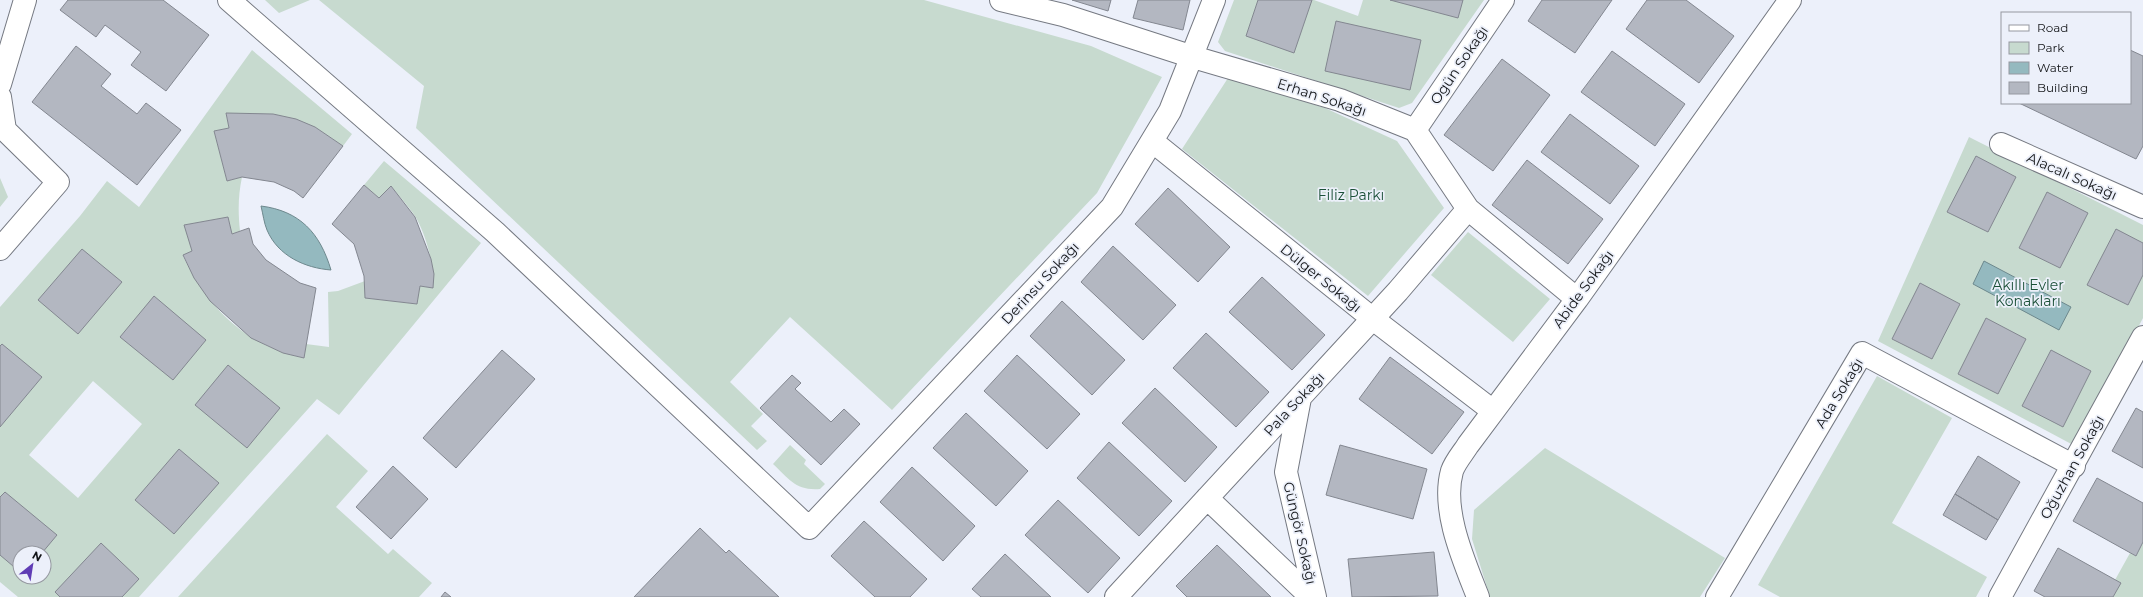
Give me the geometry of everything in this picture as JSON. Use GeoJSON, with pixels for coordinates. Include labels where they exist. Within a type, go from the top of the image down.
{"type":"FeatureCollection","features":[{"type":"Feature","properties":{"kind":"street"},"geometry":{"type":"LineString","coordinates":[[0,84],[25,0]]}},
{"type":"Feature","properties":{"kind":"street","name":"Derinsu Sokağı"},"geometry":{"type":"LineString","coordinates":[[229,0],[495,232],[809,528],[1112,207],[1170,111],[1193,57],[1214,0]]}},
{"type":"Feature","properties":{"kind":"street","name":"Erhan Sokağı"},"geometry":{"type":"LineString","coordinates":[[1001,0],[1063,15],[1193,57],[1340,100],[1415,130]]}},
{"type":"Feature","properties":{"kind":"street","name":"Ogün Sokağı"},"geometry":{"type":"LineString","coordinates":[[1415,130],[1504,0]]}},
{"type":"Feature","properties":{"kind":"street","name":"Abide Sokağı"},"geometry":{"type":"LineString","coordinates":[[1478,597],[1459,547],[1449,499],[1452,470],[1468,445],[1577,299],[1790,0]]}},
{"type":"Feature","properties":{"kind":"street"},"geometry":{"type":"LineString","coordinates":[[0,97],[5,130],[58,182],[0,249]]}},
{"type":"Feature","properties":{"kind":"street"},"geometry":{"type":"LineString","coordinates":[[1415,130],[1468,209],[1577,299]]}},
{"type":"Feature","properties":{"kind":"street","name":"Dülger Sokağı"},"geometry":{"type":"LineString","coordinates":[[1152,141],[1373,319],[1493,411]]}},
{"type":"Feature","properties":{"kind":"street","name":"Alacalı Sokağı"},"geometry":{"type":"LineString","coordinates":[[2002,144],[2143,207]]}},
{"type":"Feature","properties":{"kind":"street","name":"Pala Sokağı"},"geometry":{"type":"LineString","coordinates":[[1116,597],[1373,319],[1468,209]]}},
{"type":"Feature","properties":{"kind":"street","name":"Oğuzhan Sokağı"},"geometry":{"type":"LineString","coordinates":[[2000,597],[2074,466],[2143,337]]}},
{"type":"Feature","properties":{"kind":"street","name":"Ada Sokağı"},"geometry":{"type":"LineString","coordinates":[[1718,597],[1862,353],[2074,466]]}},
{"type":"Feature","properties":{"kind":"street","name":"Güngör Sokağı"},"geometry":{"type":"LineString","coordinates":[[1300,398],[1286,472],[1316,597]]}},
{"type":"Feature","properties":{"kind":"street","name":"Güngör Sokağı"},"geometry":{"type":"LineString","coordinates":[[1207,498],[1311,597]]}},
{"type":"Feature","properties":{"kind":"green space"},"geometry":{"type":"Polygon","coordinates":[[[265,0],[310,0],[279,13],[265,0]]]}},
{"type":"Feature","properties":{"kind":"green space"},"geometry":{"type":"Polygon","coordinates":[[[319,0],[924,0],[1091,46],[1162,77],[1097,193],[892,410],[790,317],[730,382],[763,414],[751,426],[767,441],[757,450],[416,128],[424,86],[319,0]]]}},
{"type":"Feature","properties":{"kind":"green space"},"geometry":{"type":"Polygon","coordinates":[[[1234,0],[1314,0],[1358,16],[1363,0],[1484,0],[1412,103],[1399,108],[1225,51],[1218,42],[1234,0]]]}},
{"type":"Feature","properties":{"kind":"green space"},"geometry":{"type":"Polygon","coordinates":[[[252,50],[352,134],[343,146],[315,127],[273,114],[226,114],[229,128],[214,131],[227,181],[242,177],[239,204],[240,231],[232,234],[228,217],[185,225],[192,251],[183,256],[204,292],[231,322],[264,344],[283,352],[304,358],[306,344],[329,347],[328,292],[338,291],[365,281],[365,298],[417,304],[420,286],[433,288],[433,270],[429,251],[423,232],[415,216],[391,186],[379,198],[364,185],[384,161],[481,243],[339,415],[317,399],[139,597],[18,597],[0,582],[0,307],[80,216],[107,181],[139,207],[252,50]],[[93,381],[29,455],[78,498],[142,424],[93,381]]]}},
{"type":"Feature","properties":{"kind":"green space","name":"Filiz Parkı"},"geometry":{"type":"Polygon","coordinates":[[[1228,78],[1325,108],[1397,141],[1444,208],[1368,296],[1182,149],[1228,78]]]}},
{"type":"Feature","properties":{"kind":"green space","name":"Akıllı Evler Konakları"},"geometry":{"type":"Polygon","coordinates":[[[1969,137],[2143,225],[2143,318],[2075,446],[1878,341],[1969,137]]]}},
{"type":"Feature","properties":{"kind":"green space"},"geometry":{"type":"Polygon","coordinates":[[[0,178],[8,197],[0,207],[0,178]]]}},
{"type":"Feature","properties":{"kind":"green space"},"geometry":{"type":"Polygon","coordinates":[[[1468,232],[1550,299],[1513,342],[1431,275],[1468,232]]]}},
{"type":"Feature","properties":{"kind":"green space"},"geometry":{"type":"Polygon","coordinates":[[[1877,376],[1952,418],[1892,523],[1987,577],[1976,597],[1780,597],[1758,585],[1877,376]]]}},
{"type":"Feature","properties":{"kind":"green space"},"geometry":{"type":"Polygon","coordinates":[[[327,434],[368,471],[336,507],[388,554],[393,549],[432,583],[419,597],[178,597],[327,434]]]}},
{"type":"Feature","properties":{"kind":"green space"},"geometry":{"type":"Polygon","coordinates":[[[790,445],[806,460],[804,464],[825,484],[820,489],[799,486],[773,464],[790,445]]]}},
{"type":"Feature","properties":{"kind":"green space"},"geometry":{"type":"Polygon","coordinates":[[[1545,448],[1725,558],[1700,597],[1490,597],[1472,539],[1474,510],[1545,448]]]}},
{"type":"Feature","properties":{"kind":"green space"},"geometry":{"type":"Polygon","coordinates":[[[2143,542],[2143,597],[2113,597],[2120,583],[2115,580],[2130,553],[2136,556],[2143,542]]]}},
{"type":"Feature","properties":{"kind":"water"},"geometry":{"type":"Polygon","coordinates":[[[261,206],[287,213],[306,226],[321,245],[331,270],[312,267],[285,254],[272,239],[267,230],[261,206]]]}},
{"type":"Feature","properties":{"kind":"water"},"geometry":{"type":"Polygon","coordinates":[[[1984,261],[2071,307],[2059,330],[1973,284],[1984,261]]]}},
{"type":"Feature","properties":{"kind":"building"},"geometry":{"type":"Polygon","coordinates":[[[68,0],[163,0],[209,35],[166,91],[131,65],[141,52],[105,25],[96,37],[60,10],[68,0]]]}},
{"type":"Feature","properties":{"kind":"building"},"geometry":{"type":"Polygon","coordinates":[[[1072,0],[1111,0],[1108,11],[1072,0]]]}},
{"type":"Feature","properties":{"kind":"building"},"geometry":{"type":"Polygon","coordinates":[[[1138,0],[1190,0],[1183,30],[1133,18],[1138,0]]]}},
{"type":"Feature","properties":{"kind":"building"},"geometry":{"type":"Polygon","coordinates":[[[1258,0],[1312,0],[1294,53],[1246,36],[1258,0]]]}},
{"type":"Feature","properties":{"kind":"building"},"geometry":{"type":"Polygon","coordinates":[[[1390,0],[1463,0],[1458,18],[1390,0]]]}},
{"type":"Feature","properties":{"kind":"building"},"geometry":{"type":"Polygon","coordinates":[[[1542,0],[1612,0],[1575,53],[1528,21],[1542,0]]]}},
{"type":"Feature","properties":{"kind":"building"},"geometry":{"type":"Polygon","coordinates":[[[1647,0],[1686,0],[1734,36],[1699,83],[1626,29],[1647,0]]]}},
{"type":"Feature","properties":{"kind":"building"},"geometry":{"type":"Polygon","coordinates":[[[1336,21],[1421,40],[1410,90],[1325,71],[1336,21]]]}},
{"type":"Feature","properties":{"kind":"building"},"geometry":{"type":"Polygon","coordinates":[[[76,46],[111,74],[101,86],[137,114],[146,103],[181,130],[137,185],[32,102],[76,46]]]}},
{"type":"Feature","properties":{"kind":"building"},"geometry":{"type":"Polygon","coordinates":[[[2131,50],[2143,56],[2143,146],[2136,159],[2021,104],[2131,104],[2131,50]]]}},
{"type":"Feature","properties":{"kind":"building"},"geometry":{"type":"Polygon","coordinates":[[[1612,51],[1685,104],[1655,146],[1581,92],[1612,51]]]}},
{"type":"Feature","properties":{"kind":"building"},"geometry":{"type":"Polygon","coordinates":[[[1502,59],[1550,95],[1493,171],[1444,135],[1502,59]]]}},
{"type":"Feature","properties":{"kind":"building"},"geometry":{"type":"Polygon","coordinates":[[[226,113],[273,114],[296,119],[315,127],[343,146],[303,198],[294,191],[274,182],[242,177],[227,181],[214,131],[229,128],[226,113]]]}},
{"type":"Feature","properties":{"kind":"building"},"geometry":{"type":"Polygon","coordinates":[[[1570,114],[1639,166],[1610,204],[1541,152],[1570,114]]]}},
{"type":"Feature","properties":{"kind":"building"},"geometry":{"type":"Polygon","coordinates":[[[1976,156],[2016,177],[1988,232],[1947,212],[1976,156]]]}},
{"type":"Feature","properties":{"kind":"building"},"geometry":{"type":"Polygon","coordinates":[[[1527,160],[1603,219],[1568,264],[1492,205],[1527,160]]]}},
{"type":"Feature","properties":{"kind":"building"},"geometry":{"type":"Polygon","coordinates":[[[364,185],[379,198],[391,186],[415,217],[431,259],[434,274],[433,288],[420,286],[417,304],[365,298],[364,276],[354,244],[332,224],[364,185]]]}},
{"type":"Feature","properties":{"kind":"building"},"geometry":{"type":"Polygon","coordinates":[[[1168,188],[1230,247],[1198,282],[1135,224],[1168,188]]]}},
{"type":"Feature","properties":{"kind":"building"},"geometry":{"type":"Polygon","coordinates":[[[2047,192],[2088,213],[2060,268],[2019,248],[2047,192]]]}},
{"type":"Feature","properties":{"kind":"building"},"geometry":{"type":"Polygon","coordinates":[[[228,217],[232,234],[249,228],[253,244],[266,260],[300,283],[316,288],[304,358],[283,353],[251,338],[210,301],[194,278],[183,255],[192,251],[184,225],[228,217]]]}},
{"type":"Feature","properties":{"kind":"building"},"geometry":{"type":"Polygon","coordinates":[[[2116,229],[2143,243],[2143,275],[2128,305],[2087,285],[2116,229]]]}},
{"type":"Feature","properties":{"kind":"building"},"geometry":{"type":"Polygon","coordinates":[[[1113,246],[1176,305],[1143,340],[1081,282],[1113,246]]]}},
{"type":"Feature","properties":{"kind":"building"},"geometry":{"type":"Polygon","coordinates":[[[82,249],[122,282],[78,334],[38,300],[82,249]]]}},
{"type":"Feature","properties":{"kind":"building"},"geometry":{"type":"Polygon","coordinates":[[[1262,277],[1325,335],[1292,370],[1229,312],[1262,277]]]}},
{"type":"Feature","properties":{"kind":"building"},"geometry":{"type":"Polygon","coordinates":[[[1920,283],[1960,304],[1932,359],[1892,339],[1920,283]]]}},
{"type":"Feature","properties":{"kind":"building"},"geometry":{"type":"Polygon","coordinates":[[[154,296],[206,340],[173,380],[120,337],[154,296]]]}},
{"type":"Feature","properties":{"kind":"building"},"geometry":{"type":"Polygon","coordinates":[[[1062,301],[1125,360],[1092,395],[1030,336],[1062,301]]]}},
{"type":"Feature","properties":{"kind":"building"},"geometry":{"type":"Polygon","coordinates":[[[1986,318],[2026,339],[1998,394],[1958,374],[1986,318]]]}},
{"type":"Feature","properties":{"kind":"building"},"geometry":{"type":"Polygon","coordinates":[[[1206,333],[1269,392],[1236,427],[1173,368],[1206,333]]]}},
{"type":"Feature","properties":{"kind":"building"},"geometry":{"type":"Polygon","coordinates":[[[2,344],[42,377],[0,427],[0,346],[2,344]]]}},
{"type":"Feature","properties":{"kind":"building"},"geometry":{"type":"Polygon","coordinates":[[[502,350],[535,379],[456,468],[423,438],[502,350]]]}},
{"type":"Feature","properties":{"kind":"building"},"geometry":{"type":"Polygon","coordinates":[[[2051,350],[2091,371],[2063,427],[2022,406],[2051,350]]]}},
{"type":"Feature","properties":{"kind":"building"},"geometry":{"type":"Polygon","coordinates":[[[1017,355],[1080,414],[1047,449],[984,391],[1017,355]]]}},
{"type":"Feature","properties":{"kind":"building"},"geometry":{"type":"Polygon","coordinates":[[[1390,357],[1464,412],[1432,454],[1359,399],[1390,357]]]}},
{"type":"Feature","properties":{"kind":"building"},"geometry":{"type":"Polygon","coordinates":[[[228,365],[280,408],[247,448],[195,405],[228,365]]]}},
{"type":"Feature","properties":{"kind":"building"},"geometry":{"type":"Polygon","coordinates":[[[792,375],[801,383],[795,389],[831,422],[844,409],[860,424],[821,465],[760,408],[792,375]]]}},
{"type":"Feature","properties":{"kind":"building"},"geometry":{"type":"Polygon","coordinates":[[[1155,388],[1217,447],[1185,482],[1122,423],[1155,388]]]}},
{"type":"Feature","properties":{"kind":"building"},"geometry":{"type":"Polygon","coordinates":[[[2136,408],[2143,412],[2143,468],[2112,451],[2136,408]]]}},
{"type":"Feature","properties":{"kind":"building"},"geometry":{"type":"Polygon","coordinates":[[[966,413],[1028,471],[996,506],[933,448],[966,413]]]}},
{"type":"Feature","properties":{"kind":"building"},"geometry":{"type":"Polygon","coordinates":[[[1109,442],[1172,501],[1139,536],[1077,478],[1109,442]]]}},
{"type":"Feature","properties":{"kind":"building"},"geometry":{"type":"Polygon","coordinates":[[[1340,445],[1427,469],[1413,519],[1326,495],[1340,445]]]}},
{"type":"Feature","properties":{"kind":"building"},"geometry":{"type":"Polygon","coordinates":[[[179,449],[219,483],[174,534],[135,500],[179,449]]]}},
{"type":"Feature","properties":{"kind":"building"},"geometry":{"type":"Polygon","coordinates":[[[1978,456],[2020,482],[1998,520],[1955,494],[1978,456]]]}},
{"type":"Feature","properties":{"kind":"building"},"geometry":{"type":"Polygon","coordinates":[[[393,466],[428,499],[391,539],[356,507],[393,466]]]}},
{"type":"Feature","properties":{"kind":"building"},"geometry":{"type":"Polygon","coordinates":[[[912,467],[975,526],[943,561],[880,502],[912,467]]]}},
{"type":"Feature","properties":{"kind":"building"},"geometry":{"type":"Polygon","coordinates":[[[2097,478],[2143,503],[2143,542],[2136,556],[2073,521],[2097,478]]]}},
{"type":"Feature","properties":{"kind":"building"},"geometry":{"type":"Polygon","coordinates":[[[5,492],[57,535],[49,545],[12,545],[12,565],[0,555],[0,497],[5,492]]]}},
{"type":"Feature","properties":{"kind":"building"},"geometry":{"type":"Polygon","coordinates":[[[1955,494],[1998,520],[1986,540],[1943,515],[1955,494]]]}},
{"type":"Feature","properties":{"kind":"building"},"geometry":{"type":"Polygon","coordinates":[[[1058,500],[1120,558],[1088,593],[1025,535],[1058,500]]]}},
{"type":"Feature","properties":{"kind":"building"},"geometry":{"type":"Polygon","coordinates":[[[864,521],[927,579],[910,597],[875,597],[831,556],[864,521]]]}},
{"type":"Feature","properties":{"kind":"building"},"geometry":{"type":"Polygon","coordinates":[[[700,528],[726,553],[729,550],[779,597],[634,597],[700,528]]]}},
{"type":"Feature","properties":{"kind":"building"},"geometry":{"type":"Polygon","coordinates":[[[101,543],[139,579],[122,597],[60,597],[55,592],[101,543]]]}},
{"type":"Feature","properties":{"kind":"building"},"geometry":{"type":"Polygon","coordinates":[[[1217,545],[1271,597],[1187,597],[1176,586],[1217,545]]]}},
{"type":"Feature","properties":{"kind":"building"},"geometry":{"type":"Polygon","coordinates":[[[2058,548],[2121,583],[2113,597],[2045,597],[2034,591],[2058,548]]]}},
{"type":"Feature","properties":{"kind":"building"},"geometry":{"type":"Polygon","coordinates":[[[1434,552],[1438,596],[1352,597],[1348,559],[1434,552]]]}},
{"type":"Feature","properties":{"kind":"building"},"geometry":{"type":"Polygon","coordinates":[[[1005,554],[1051,597],[981,597],[972,589],[1005,554]]]}},
{"type":"Feature","properties":{"kind":"building"},"geometry":{"type":"Polygon","coordinates":[[[445,592],[451,597],[441,597],[445,592]]]}}]}
